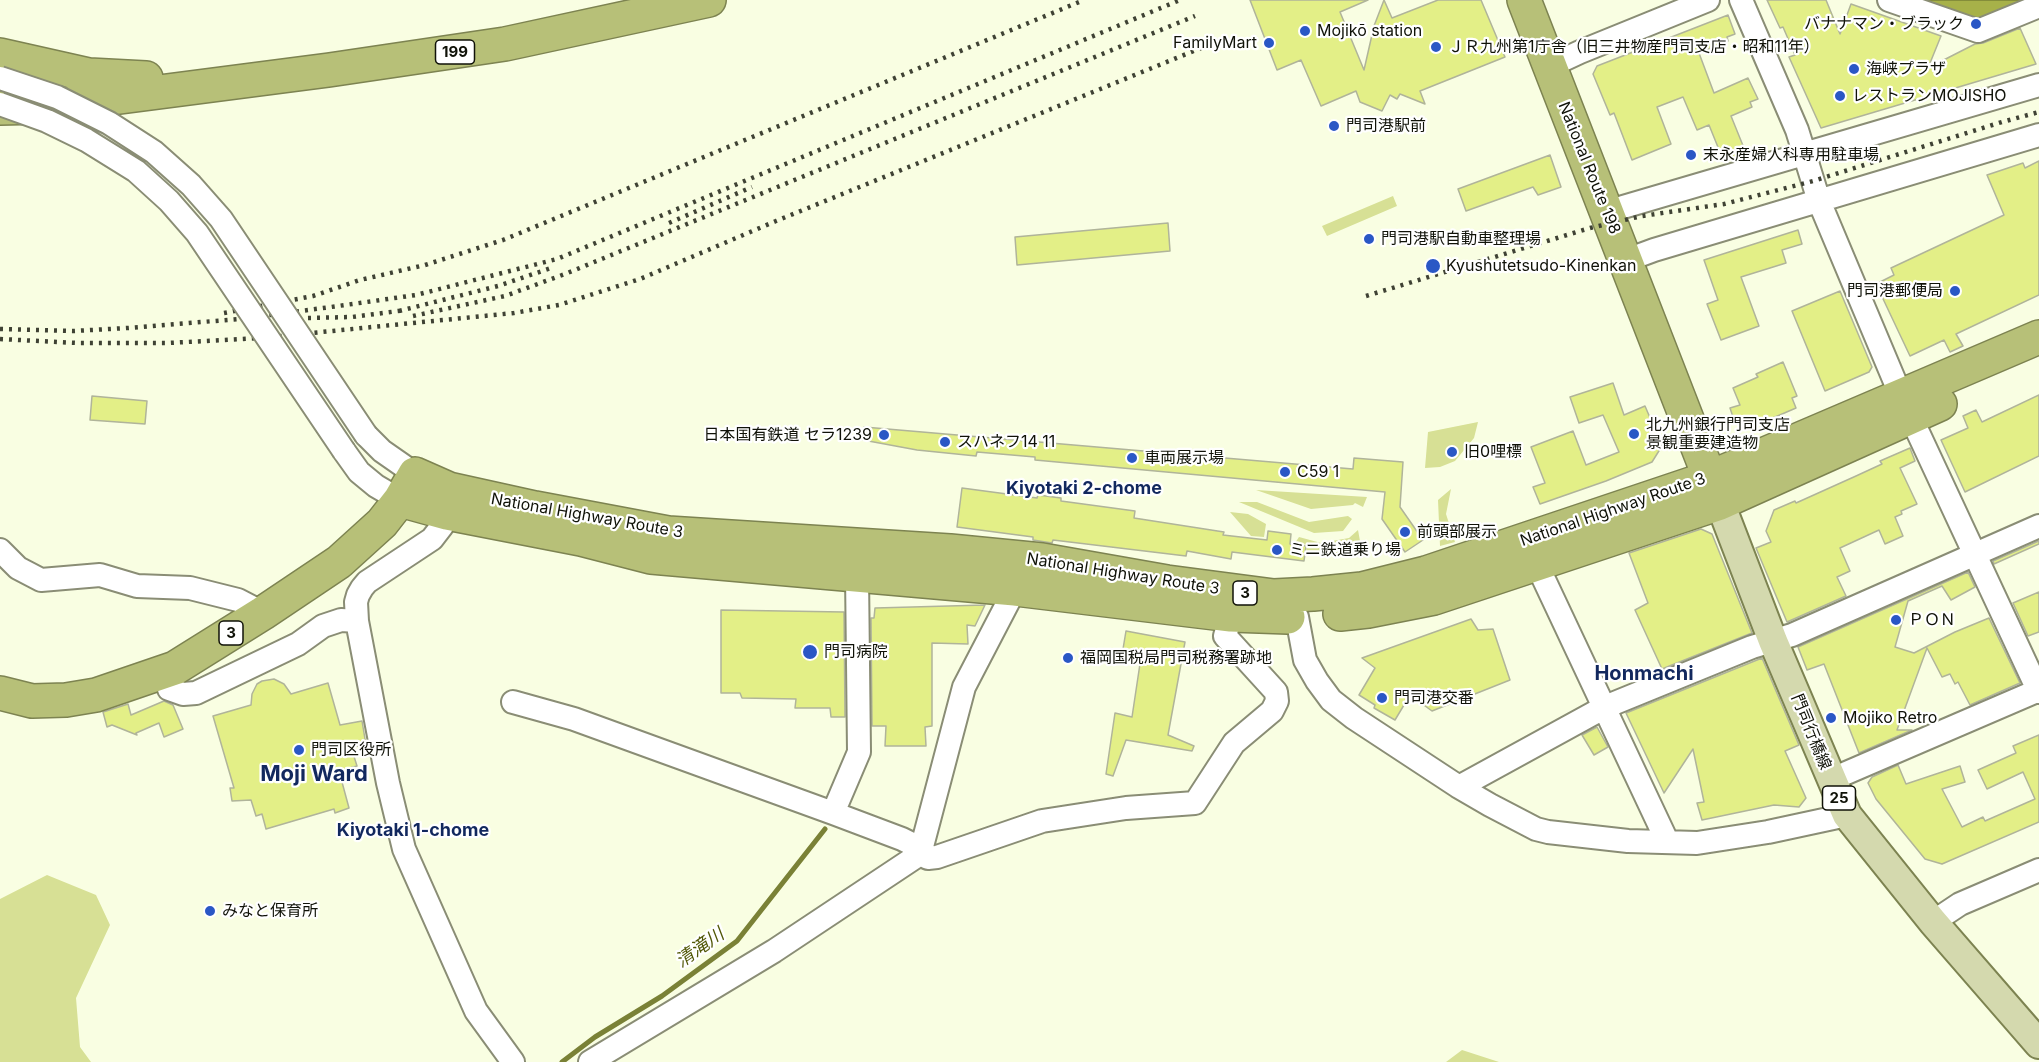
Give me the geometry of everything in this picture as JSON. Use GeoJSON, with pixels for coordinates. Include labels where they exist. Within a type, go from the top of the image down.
{"type":"FeatureCollection","features":[{"type":"Feature","properties":{"kind":"highway","name":"National Route 198"},"geometry":{"type":"LineString","coordinates":[[1524,0],[1715,491]]}},
{"type":"Feature","properties":{"kind":"highway","name":"199"},"geometry":{"type":"LineString","coordinates":[[0,106],[43,107],[222,82],[329,70],[505,44],[692,2]]}},
{"type":"Feature","properties":{"kind":"highway","name":"199"},"geometry":{"type":"LineString","coordinates":[[0,55],[89,75],[222,82]]}},
{"type":"Feature","properties":{"kind":"highway","name":"National Highway Route 3"},"geometry":{"type":"LineString","coordinates":[[407,487],[449,489],[668,533],[939,550],[1025,558],[1167,582],[1274,596],[1362,590],[1426,573],[1531,551],[1715,491],[1906,406],[2039,337]]}},
{"type":"Feature","properties":{"kind":"highway","name":"National Highway Route 3"},"geometry":{"type":"LineString","coordinates":[[1906,406],[2039,361]]}},
{"type":"Feature","properties":{"kind":"highway","name":"National Highway Route 3"},"geometry":{"type":"LineString","coordinates":[[407,487],[447,513],[581,539],[651,557],[1015,589],[1231,615],[1297,617],[1368,611],[1434,598],[1531,551]]}},
{"type":"Feature","properties":{"kind":"highway","name":"3"},"geometry":{"type":"LineString","coordinates":[[0,693],[32,701],[66,700],[96,694],[175,668],[339,562],[382,523],[407,487]]}},
{"type":"Feature","properties":{"kind":"main road","name":"門司行橋線"},"geometry":{"type":"LineString","coordinates":[[1715,491],[1783,638],[1830,780],[1847,815],[1933,922],[2039,1044]]}},
{"type":"Feature","properties":{"kind":"street"},"geometry":{"type":"LineString","coordinates":[[1550,66],[1708,0]]}},
{"type":"Feature","properties":{"kind":"street"},"geometry":{"type":"LineString","coordinates":[[1741,0],[1805,153],[1819,201],[1906,406],[2039,691],[1830,780]]}},
{"type":"Feature","properties":{"kind":"street"},"geometry":{"type":"LineString","coordinates":[[1889,0],[1978,31],[2039,6]]}},
{"type":"Feature","properties":{"kind":"street"},"geometry":{"type":"LineString","coordinates":[[0,78],[57,97],[109,123],[154,152],[191,185],[221,219],[366,435],[382,451],[407,487]]}},
{"type":"Feature","properties":{"kind":"street"},"geometry":{"type":"LineString","coordinates":[[1606,212],[2039,85]]}},
{"type":"Feature","properties":{"kind":"street"},"geometry":{"type":"LineString","coordinates":[[0,106],[48,121],[86,140],[136,171],[169,201],[196,233],[359,472],[376,486],[407,487]]}},
{"type":"Feature","properties":{"kind":"street"},"geometry":{"type":"LineString","coordinates":[[1626,260],[2039,135]]}},
{"type":"Feature","properties":{"kind":"street"},"geometry":{"type":"LineString","coordinates":[[447,513],[442,526],[432,539],[367,582],[356,602],[357,621],[388,783],[405,849],[476,1011],[513,1062]]}},
{"type":"Feature","properties":{"kind":"street"},"geometry":{"type":"LineString","coordinates":[[1459,787],[1605,707],[1752,647],[1783,638],[1971,548],[2039,526]]}},
{"type":"Feature","properties":{"kind":"street"},"geometry":{"type":"LineString","coordinates":[[0,550],[18,568],[41,580],[100,575],[137,586],[190,588],[238,600],[263,613]]}},
{"type":"Feature","properties":{"kind":"street"},"geometry":{"type":"LineString","coordinates":[[1531,551],[1667,841]]}},
{"type":"Feature","properties":{"kind":"street"},"geometry":{"type":"LineString","coordinates":[[590,1062],[774,951],[920,854],[964,687],[1015,589],[1025,558]]}},
{"type":"Feature","properties":{"kind":"street"},"geometry":{"type":"LineString","coordinates":[[833,813],[859,752],[858,574]]}},
{"type":"Feature","properties":{"kind":"street"},"geometry":{"type":"LineString","coordinates":[[513,702],[574,719],[833,813],[902,839],[928,858],[937,857],[1042,821],[1126,808],[1195,803],[1234,743],[1272,711],[1277,701],[1276,692],[1225,636],[1231,615]]}},
{"type":"Feature","properties":{"kind":"street"},"geometry":{"type":"LineString","coordinates":[[1297,617],[1305,660],[1331,699],[1354,718],[1459,787],[1536,829],[1628,841],[1697,843],[1768,832],[1847,815]]}},
{"type":"Feature","properties":{"kind":"street"},"geometry":{"type":"LineString","coordinates":[[164,671],[169,689],[183,694],[196,693],[298,644],[323,626],[341,620],[357,621]]}},
{"type":"Feature","properties":{"kind":"street"},"geometry":{"type":"LineString","coordinates":[[1933,922],[1960,904],[2039,870]]}},
{"type":"Feature","properties":{"kind":"shaded area"},"geometry":{"type":"Polygon","coordinates":[[[1922,0],[2024,0],[1978,19],[1922,0]]]}},
{"type":"Feature","properties":{"kind":"shaded area"},"geometry":{"type":"Polygon","coordinates":[[[1393,196],[1397,206],[1327,236],[1322,226],[1393,196]]]}},
{"type":"Feature","properties":{"kind":"shaded area"},"geometry":{"type":"Polygon","coordinates":[[[1478,422],[1474,438],[1455,461],[1440,467],[1425,468],[1428,432],[1478,422]]]}},
{"type":"Feature","properties":{"kind":"shaded area"},"geometry":{"type":"Polygon","coordinates":[[[1451,489],[1446,514],[1455,542],[1440,546],[1438,500],[1451,489]]]}},
{"type":"Feature","properties":{"kind":"shaded area"},"geometry":{"type":"Polygon","coordinates":[[[1256,490],[1367,497],[1363,507],[1355,503],[1311,509],[1256,490]]]}},
{"type":"Feature","properties":{"kind":"shaded area"},"geometry":{"type":"Polygon","coordinates":[[[1239,502],[1257,502],[1309,522],[1348,516],[1352,519],[1343,531],[1314,533],[1239,502]]]}},
{"type":"Feature","properties":{"kind":"shaded area"},"geometry":{"type":"Polygon","coordinates":[[[1230,512],[1248,514],[1266,524],[1264,537],[1251,536],[1230,512]]]}},
{"type":"Feature","properties":{"kind":"shaded area"},"geometry":{"type":"Polygon","coordinates":[[[1358,530],[1360,541],[1335,556],[1306,555],[1307,545],[1295,543],[1299,537],[1321,543],[1349,538],[1358,530]]]}},
{"type":"Feature","properties":{"kind":"shaded area"},"geometry":{"type":"Polygon","coordinates":[[[47,875],[96,895],[110,925],[76,998],[80,1047],[91,1062],[0,1062],[0,899],[47,875]]]}},
{"type":"Feature","properties":{"kind":"shaded area"},"geometry":{"type":"Polygon","coordinates":[[[1462,1050],[1499,1062],[1446,1062],[1462,1050]]]}},
{"type":"Feature","properties":{"kind":"building"},"geometry":{"type":"Polygon","coordinates":[[[1250,0],[1368,0],[1340,12],[1364,70],[1374,26],[1384,0],[1392,18],[1438,0],[1481,0],[1505,57],[1420,91],[1425,104],[1400,94],[1397,99],[1390,95],[1382,111],[1360,102],[1356,91],[1321,106],[1301,60],[1277,70],[1250,0]]]}},
{"type":"Feature","properties":{"kind":"building","name":"海峡プラザ"},"geometry":{"type":"Polygon","coordinates":[[[1767,0],[1826,0],[1840,34],[1851,4],[1941,36],[1928,68],[1975,44],[2020,28],[2036,64],[1821,128],[1789,57],[1795,55],[1783,27],[1780,28],[1767,0]]]}},
{"type":"Feature","properties":{"kind":"building"},"geometry":{"type":"Polygon","coordinates":[[[1728,15],[1735,34],[1727,37],[1728,41],[1699,53],[1714,93],[1748,78],[1758,99],[1750,102],[1752,107],[1731,116],[1746,153],[1724,162],[1709,125],[1697,130],[1683,97],[1657,107],[1671,144],[1632,160],[1614,113],[1610,115],[1593,74],[1597,66],[1728,15]]]}},
{"type":"Feature","properties":{"kind":"building"},"geometry":{"type":"Polygon","coordinates":[[[1550,155],[1561,187],[1538,195],[1533,187],[1466,211],[1458,189],[1550,155]]]}},
{"type":"Feature","properties":{"kind":"building","name":"門司港郵便局"},"geometry":{"type":"Polygon","coordinates":[[[2039,161],[2039,295],[1956,334],[1963,346],[1950,352],[1944,340],[1910,356],[1876,284],[1894,275],[1891,268],[2004,215],[1987,175],[2023,163],[2025,168],[2039,161]]]}},
{"type":"Feature","properties":{"kind":"building"},"geometry":{"type":"Polygon","coordinates":[[[1168,223],[1170,251],[1017,265],[1015,237],[1168,223]]]}},
{"type":"Feature","properties":{"kind":"building"},"geometry":{"type":"Polygon","coordinates":[[[1798,230],[1802,244],[1782,250],[1786,263],[1741,277],[1759,326],[1721,340],[1707,304],[1718,300],[1704,260],[1798,230]]]}},
{"type":"Feature","properties":{"kind":"building"},"geometry":{"type":"Polygon","coordinates":[[[1840,291],[1872,367],[1869,372],[1825,391],[1792,311],[1840,291]]]}},
{"type":"Feature","properties":{"kind":"building"},"geometry":{"type":"Polygon","coordinates":[[[1783,362],[1797,396],[1792,398],[1796,408],[1752,427],[1734,420],[1730,408],[1740,405],[1733,388],[1758,377],[1756,374],[1783,362]]]}},
{"type":"Feature","properties":{"kind":"building"},"geometry":{"type":"Polygon","coordinates":[[[1613,383],[1624,415],[1645,406],[1662,446],[1652,462],[1540,504],[1533,487],[1545,483],[1531,447],[1573,431],[1586,465],[1619,452],[1603,415],[1579,423],[1570,397],[1613,383]]]}},
{"type":"Feature","properties":{"kind":"building"},"geometry":{"type":"Polygon","coordinates":[[[2039,395],[2039,456],[1965,492],[1941,440],[1968,428],[1963,416],[1976,410],[1982,422],[2039,395]]]}},
{"type":"Feature","properties":{"kind":"building"},"geometry":{"type":"Polygon","coordinates":[[[92,396],[147,401],[145,424],[90,420],[92,396]]]}},
{"type":"Feature","properties":{"kind":"building","name":"車両展示場"},"geometry":{"type":"Polygon","coordinates":[[[864,427],[1353,469],[1354,458],[1403,462],[1400,507],[1423,540],[1405,552],[1382,519],[1385,492],[1035,460],[1035,457],[977,452],[976,456],[917,450],[863,440],[864,427]]]}},
{"type":"Feature","properties":{"kind":"building"},"geometry":{"type":"Polygon","coordinates":[[[1910,448],[1915,461],[1900,468],[1917,504],[1901,511],[1902,514],[1895,517],[1903,536],[1885,544],[1879,530],[1840,548],[1850,571],[1837,577],[1846,596],[1787,622],[1756,548],[1771,542],[1766,531],[1774,510],[1795,501],[1796,503],[1856,476],[1882,464],[1880,461],[1910,448]]]}},
{"type":"Feature","properties":{"kind":"building"},"geometry":{"type":"Polygon","coordinates":[[[962,488],[1037,498],[1038,495],[1061,498],[1061,501],[1135,511],[1134,518],[1224,532],[1223,535],[1267,540],[1268,531],[1291,534],[1290,544],[1306,546],[1304,561],[1232,552],[1231,559],[1187,551],[1186,556],[1053,540],[1052,543],[1033,540],[1033,537],[957,527],[962,488]]]}},
{"type":"Feature","properties":{"kind":"building"},"geometry":{"type":"Polygon","coordinates":[[[1701,529],[1712,534],[1752,633],[1662,669],[1635,610],[1648,603],[1629,553],[1701,529]]]}},
{"type":"Feature","properties":{"kind":"building"},"geometry":{"type":"Polygon","coordinates":[[[2039,541],[2039,544],[1994,564],[1993,561],[2039,541]]]}},
{"type":"Feature","properties":{"kind":"building"},"geometry":{"type":"Polygon","coordinates":[[[1968,572],[1975,587],[1951,600],[1942,586],[1908,601],[1895,647],[1914,653],[1989,618],[2020,683],[1970,705],[1958,682],[1955,684],[1950,674],[1942,677],[1927,648],[1897,730],[1912,730],[1859,753],[1824,664],[1807,670],[1798,647],[1968,572]]]}},
{"type":"Feature","properties":{"kind":"building"},"geometry":{"type":"Polygon","coordinates":[[[2039,592],[2039,632],[2028,636],[2013,603],[2039,592]]]}},
{"type":"Feature","properties":{"kind":"building"},"geometry":{"type":"Polygon","coordinates":[[[985,605],[975,626],[967,625],[968,644],[932,643],[932,726],[925,727],[926,746],[885,746],[886,726],[872,726],[871,618],[874,618],[875,608],[985,605]]]}},
{"type":"Feature","properties":{"kind":"building"},"geometry":{"type":"Polygon","coordinates":[[[721,610],[844,612],[845,717],[831,717],[830,708],[795,708],[796,699],[742,698],[740,693],[721,693],[721,610]]]}},
{"type":"Feature","properties":{"kind":"building"},"geometry":{"type":"Polygon","coordinates":[[[1471,619],[1478,630],[1493,629],[1510,680],[1432,711],[1410,695],[1395,720],[1374,708],[1375,705],[1359,695],[1375,668],[1362,658],[1471,619]]]}},
{"type":"Feature","properties":{"kind":"building"},"geometry":{"type":"Polygon","coordinates":[[[1126,631],[1185,642],[1168,735],[1194,746],[1192,751],[1126,740],[1113,776],[1106,774],[1115,713],[1132,717],[1141,657],[1122,655],[1126,631]]]}},
{"type":"Feature","properties":{"kind":"building"},"geometry":{"type":"Polygon","coordinates":[[[1762,658],[1799,745],[1785,751],[1806,798],[1799,807],[1774,805],[1702,820],[1697,803],[1704,802],[1693,749],[1664,793],[1626,713],[1762,658]]]}},
{"type":"Feature","properties":{"kind":"building"},"geometry":{"type":"Polygon","coordinates":[[[274,679],[284,684],[291,694],[328,683],[340,725],[362,721],[366,745],[351,747],[357,766],[339,771],[349,808],[335,813],[334,809],[266,829],[262,814],[256,816],[251,800],[232,801],[230,788],[234,788],[213,716],[251,705],[252,694],[257,684],[274,679]]]}},
{"type":"Feature","properties":{"kind":"building"},"geometry":{"type":"Polygon","coordinates":[[[164,701],[173,705],[183,729],[164,737],[159,723],[136,733],[137,735],[112,725],[107,727],[103,712],[128,704],[131,715],[164,701]]]}},
{"type":"Feature","properties":{"kind":"building"},"geometry":{"type":"Polygon","coordinates":[[[1597,727],[1608,747],[1594,755],[1582,735],[1597,727]]]}},
{"type":"Feature","properties":{"kind":"building"},"geometry":{"type":"Polygon","coordinates":[[[2039,735],[2039,822],[1942,864],[1925,859],[1876,799],[1868,783],[1872,777],[1898,765],[1906,784],[1960,766],[1965,782],[1942,789],[1962,827],[1983,817],[1985,821],[2035,799],[2023,772],[1987,789],[1978,770],[2016,753],[2013,746],[2039,735]]]}},
{"type":"Feature","properties":{"kind":"waterway","name":"清滝川"},"geometry":{"type":"LineString","coordinates":[[562,1062],[595,1037],[662,996],[737,941],[825,829]]}},
{"type":"Feature","properties":{"kind":"railway"},"geometry":{"type":"LineString","coordinates":[[224,313],[313,296],[360,280],[425,265],[503,240],[1084,0]]}},
{"type":"Feature","properties":{"kind":"railway"},"geometry":{"type":"LineString","coordinates":[[0,329],[74,331],[239,319],[416,295],[557,259],[1180,0]]}},
{"type":"Feature","properties":{"kind":"railway"},"geometry":{"type":"LineString","coordinates":[[413,316],[505,296],[565,274],[1195,16]]}},
{"type":"Feature","properties":{"kind":"railway"},"geometry":{"type":"LineString","coordinates":[[0,339],[78,343],[168,343],[261,338],[514,313],[559,305],[640,279],[776,221],[1206,46]]}},
{"type":"Feature","properties":{"kind":"railway"},"geometry":{"type":"LineString","coordinates":[[1366,296],[1590,228],[1642,216],[1724,204],[1813,181],[2039,112]]}},
{"type":"Feature","properties":{"kind":"railway"},"geometry":{"type":"LineString","coordinates":[[669,223],[752,187]]}},
{"type":"Feature","properties":{"kind":"railway"},"geometry":{"type":"LineString","coordinates":[[399,311],[498,286],[554,267]]}},
{"type":"Feature","properties":{"kind":"railway"},"geometry":{"type":"LineString","coordinates":[[308,318],[352,317],[406,310]]}},
{"type":"Feature","properties":{"kind":"place","name":"バナナマン・ブラック"},"geometry":{"type":"Point","coordinates":[1976,24]}},
{"type":"Feature","properties":{"kind":"place","name":"Mojikō station"},"geometry":{"type":"Point","coordinates":[1305,31]}},
{"type":"Feature","properties":{"kind":"place","name":"FamilyMart"},"geometry":{"type":"Point","coordinates":[1269,43]}},
{"type":"Feature","properties":{"kind":"place","name":"ＪＲ九州第1庁舎（旧三井物産門司支店・昭和11年）"},"geometry":{"type":"Point","coordinates":[1436,47]}},
{"type":"Feature","properties":{"kind":"place","name":"海峡プラザ"},"geometry":{"type":"Point","coordinates":[1854,69]}},
{"type":"Feature","properties":{"kind":"place","name":"レストランMOJISHO"},"geometry":{"type":"Point","coordinates":[1840,96]}},
{"type":"Feature","properties":{"kind":"place","name":"門司港駅前"},"geometry":{"type":"Point","coordinates":[1334,126]}},
{"type":"Feature","properties":{"kind":"place","name":"末永産婦人科専用駐車場"},"geometry":{"type":"Point","coordinates":[1691,155]}},
{"type":"Feature","properties":{"kind":"place","name":"門司港駅自動車整理場"},"geometry":{"type":"Point","coordinates":[1369,239]}},
{"type":"Feature","properties":{"kind":"place","name":"Kyushutetsudo-Kinenkan"},"geometry":{"type":"Point","coordinates":[1433,266]}},
{"type":"Feature","properties":{"kind":"place","name":"門司港郵便局"},"geometry":{"type":"Point","coordinates":[1955,291]}},
{"type":"Feature","properties":{"kind":"place","name":"北九州銀行門司支店 景観重要建造物"},"geometry":{"type":"Point","coordinates":[1634,434]}},
{"type":"Feature","properties":{"kind":"place","name":"日本国有鉄道 セラ1239"},"geometry":{"type":"Point","coordinates":[884,435]}},
{"type":"Feature","properties":{"kind":"place","name":"スハネフ14 11"},"geometry":{"type":"Point","coordinates":[945,442]}},
{"type":"Feature","properties":{"kind":"place","name":"旧0哩標"},"geometry":{"type":"Point","coordinates":[1452,452]}},
{"type":"Feature","properties":{"kind":"place","name":"車両展示場"},"geometry":{"type":"Point","coordinates":[1132,458]}},
{"type":"Feature","properties":{"kind":"place","name":"C59 1"},"geometry":{"type":"Point","coordinates":[1285,472]}},
{"type":"Feature","properties":{"kind":"place","name":"前頭部展示"},"geometry":{"type":"Point","coordinates":[1405,532]}},
{"type":"Feature","properties":{"kind":"place","name":"ミニ鉄道乗り場"},"geometry":{"type":"Point","coordinates":[1277,550]}},
{"type":"Feature","properties":{"kind":"place","name":"ＰＯＮ"},"geometry":{"type":"Point","coordinates":[1896,620]}},
{"type":"Feature","properties":{"kind":"place","name":"門司病院"},"geometry":{"type":"Point","coordinates":[810,652]}},
{"type":"Feature","properties":{"kind":"place","name":"福岡国税局門司税務署跡地"},"geometry":{"type":"Point","coordinates":[1068,658]}},
{"type":"Feature","properties":{"kind":"place","name":"門司港交番"},"geometry":{"type":"Point","coordinates":[1382,698]}},
{"type":"Feature","properties":{"kind":"place","name":"Mojiko Retro"},"geometry":{"type":"Point","coordinates":[1831,718]}},
{"type":"Feature","properties":{"kind":"place","name":"門司区役所"},"geometry":{"type":"Point","coordinates":[299,750]}},
{"type":"Feature","properties":{"kind":"place","name":"みなと保育所"},"geometry":{"type":"Point","coordinates":[210,911]}},
{"type":"Feature","properties":{"kind":"district","name":"Kiyotaki 2-chome"},"geometry":{"type":"Point","coordinates":[1084,489]}},
{"type":"Feature","properties":{"kind":"district","name":"Honmachi"},"geometry":{"type":"Point","coordinates":[1644,674]}},
{"type":"Feature","properties":{"kind":"district","name":"Moji Ward"},"geometry":{"type":"Point","coordinates":[314,774]}},
{"type":"Feature","properties":{"kind":"district","name":"Kiyotaki 1-chome"},"geometry":{"type":"Point","coordinates":[413,831]}}]}
